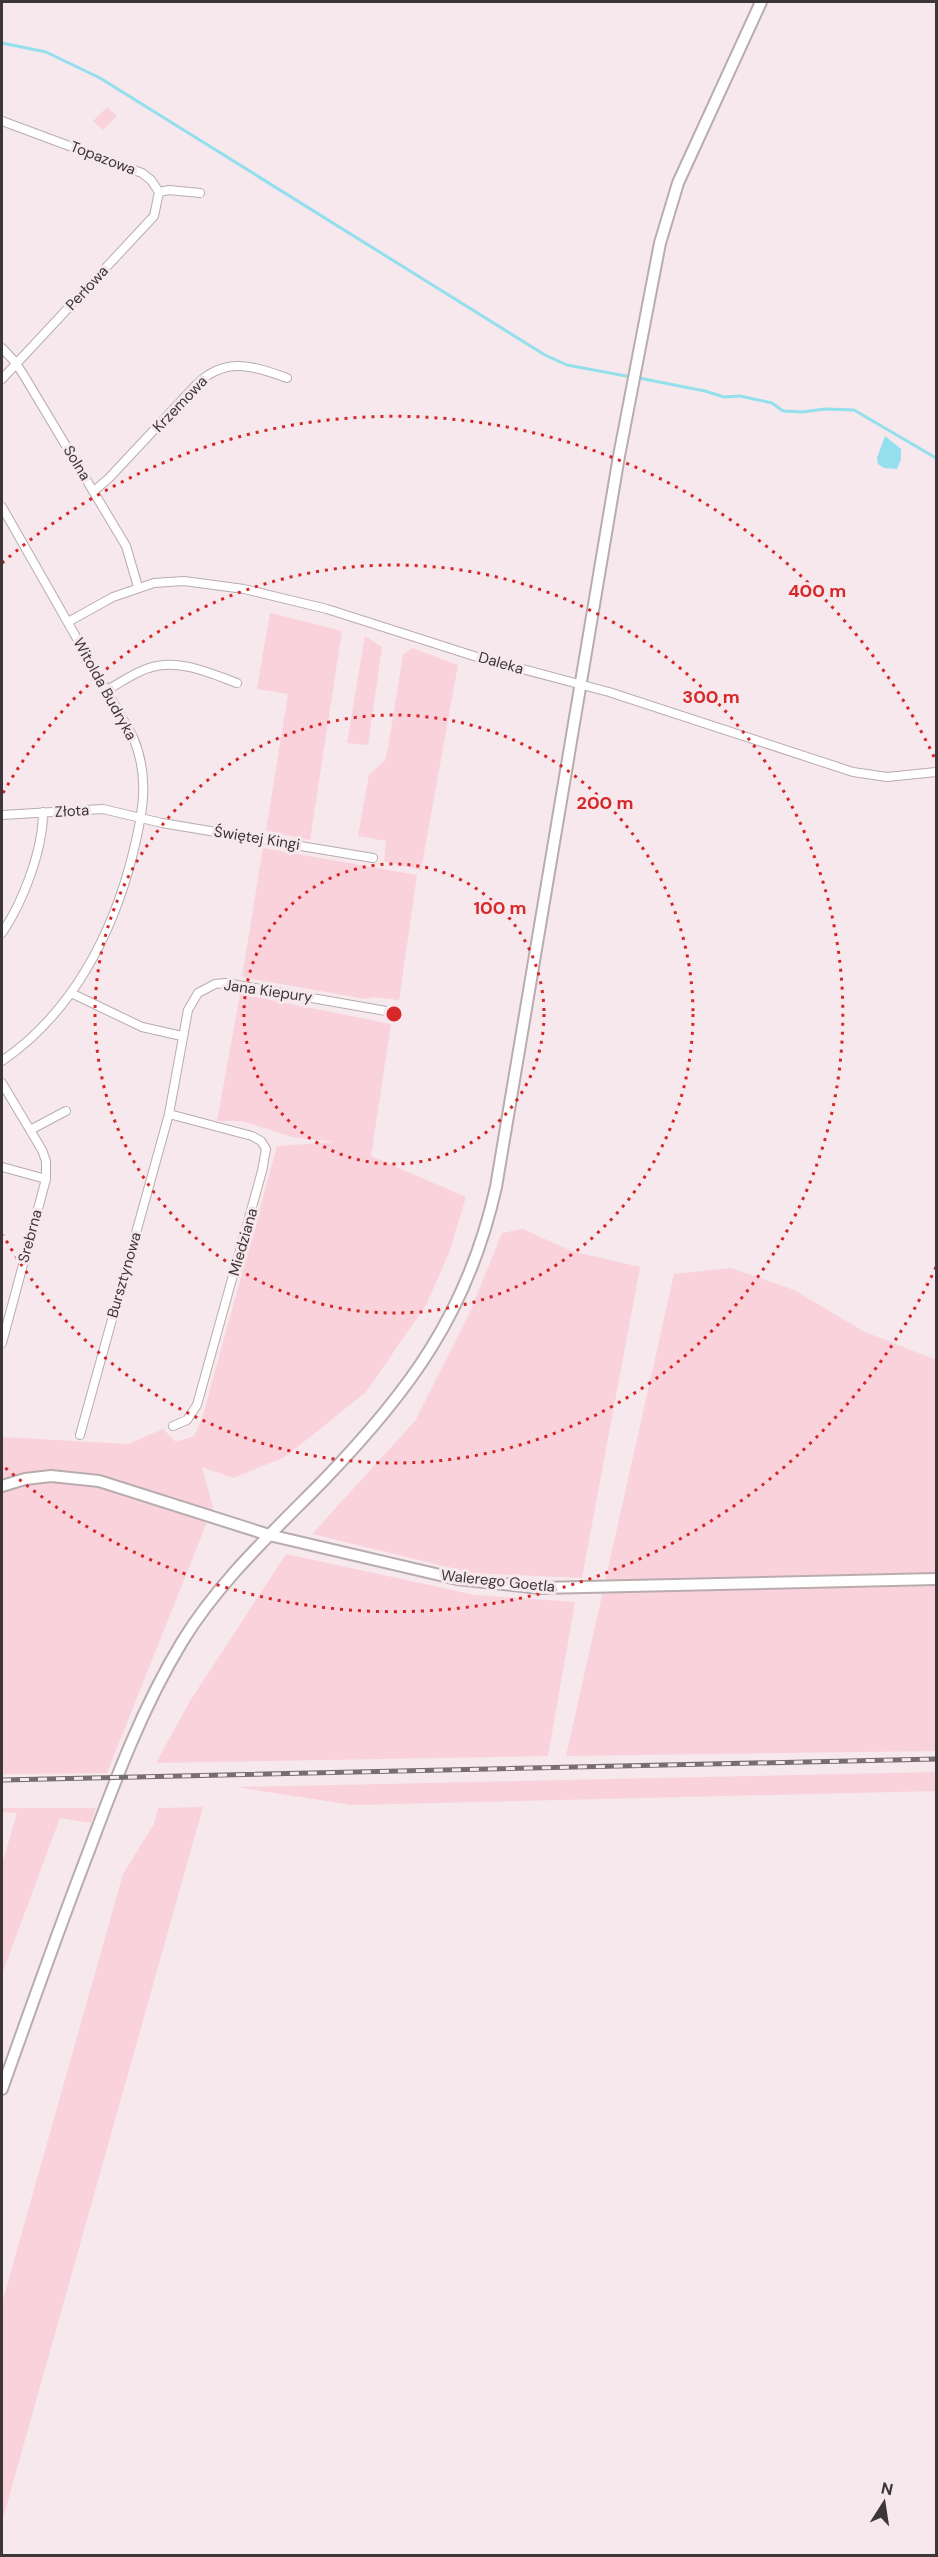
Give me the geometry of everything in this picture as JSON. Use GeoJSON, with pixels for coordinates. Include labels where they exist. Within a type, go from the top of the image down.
{"type":"FeatureCollection","features":[{"type":"Feature","properties":{"kind":"main road"},"geometry":{"type":"LineString","coordinates":[[2,2089],[121,1764],[149,1703],[197,1620],[223,1585],[269,1534],[324,1479],[416,1374],[450,1318],[470,1275],[490,1215],[496,1187],[619,456],[660,243],[678,183],[762,2]]}},
{"type":"Feature","properties":{"kind":"main road","name":"Walerego Goetla"},"geometry":{"type":"LineString","coordinates":[[2,1486],[25,1479],[51,1476],[99,1481],[269,1534],[457,1579],[540,1588],[936,1579]]}},
{"type":"Feature","properties":{"kind":"street","name":"Topazowa"},"geometry":{"type":"LineString","coordinates":[[2,120],[142,173],[151,180],[159,192]]}},
{"type":"Feature","properties":{"kind":"street"},"geometry":{"type":"LineString","coordinates":[[159,192],[169,190],[200,193]]}},
{"type":"Feature","properties":{"kind":"street","name":"Perłowa"},"geometry":{"type":"LineString","coordinates":[[2,379],[154,216],[159,192]]}},
{"type":"Feature","properties":{"kind":"street","name":"Solna"},"geometry":{"type":"LineString","coordinates":[[2,348],[16,363],[126,546],[138,587]]}},
{"type":"Feature","properties":{"kind":"street","name":"Krzemowa"},"geometry":{"type":"LineString","coordinates":[[94,490],[109,478],[197,384],[213,371],[231,365],[248,366],[287,378]]}},
{"type":"Feature","properties":{"kind":"street","name":"Witolda Budryka"},"geometry":{"type":"LineString","coordinates":[[2,507],[107,690],[139,753],[145,783],[141,817],[129,870],[116,912],[100,945],[71,993],[47,1021],[2,1061]]}},
{"type":"Feature","properties":{"kind":"street","name":"Daleka"},"geometry":{"type":"LineString","coordinates":[[68,622],[113,597],[138,587],[161,582],[184,581],[270,595],[349,616],[477,657],[609,692],[853,772],[887,777],[936,772]]}},
{"type":"Feature","properties":{"kind":"street"},"geometry":{"type":"LineString","coordinates":[[107,690],[147,668],[162,664],[207,671],[237,682]]}},
{"type":"Feature","properties":{"kind":"street","name":"Złota"},"geometry":{"type":"LineString","coordinates":[[2,815],[103,809],[141,817]]}},
{"type":"Feature","properties":{"kind":"street"},"geometry":{"type":"LineString","coordinates":[[2,933],[25,888],[43,829],[44,813]]}},
{"type":"Feature","properties":{"kind":"street","name":"Świętej Kingi"},"geometry":{"type":"LineString","coordinates":[[141,817],[162,823],[373,858]]}},
{"type":"Feature","properties":{"kind":"street","name":"Jana Kiepury"},"geometry":{"type":"LineString","coordinates":[[169,1114],[182,1036],[191,1000],[206,988],[226,983],[386,1011]]}},
{"type":"Feature","properties":{"kind":"street"},"geometry":{"type":"LineString","coordinates":[[71,993],[142,1027],[182,1036]]}},
{"type":"Feature","properties":{"kind":"street","name":"Srebrna"},"geometry":{"type":"LineString","coordinates":[[2,1083],[32,1129],[46,1161],[46,1179],[2,1343]]}},
{"type":"Feature","properties":{"kind":"street"},"geometry":{"type":"LineString","coordinates":[[32,1129],[66,1111]]}},
{"type":"Feature","properties":{"kind":"street","name":"Miedziana"},"geometry":{"type":"LineString","coordinates":[[169,1114],[252,1136],[261,1141],[266,1149],[262,1171],[197,1405],[187,1420],[173,1426]]}},
{"type":"Feature","properties":{"kind":"street","name":"Bursztynowa"},"geometry":{"type":"LineString","coordinates":[[80,1435],[169,1114]]}},
{"type":"Feature","properties":{"kind":"street"},"geometry":{"type":"LineString","coordinates":[[2,1167],[46,1179]]}},
{"type":"Feature","properties":{"kind":"shaded area"},"geometry":{"type":"Polygon","coordinates":[[[107,107],[117,116],[103,130],[93,121],[107,107]]]}},
{"type":"Feature","properties":{"kind":"shaded area"},"geometry":{"type":"Polygon","coordinates":[[[270,613],[342,631],[310,840],[266,831],[288,694],[257,689],[270,613]]]}},
{"type":"Feature","properties":{"kind":"shaded area"},"geometry":{"type":"Polygon","coordinates":[[[365,636],[382,647],[368,745],[347,743],[365,636]]]}},
{"type":"Feature","properties":{"kind":"shaded area"},"geometry":{"type":"Polygon","coordinates":[[[412,648],[458,665],[421,870],[384,861],[386,841],[358,836],[369,775],[385,760],[388,748],[403,655],[412,648]]]}},
{"type":"Feature","properties":{"kind":"shaded area"},"geometry":{"type":"Polygon","coordinates":[[[263,848],[417,875],[399,1000],[373,997],[366,999],[242,977],[263,848]]]}},
{"type":"Feature","properties":{"kind":"shaded area"},"geometry":{"type":"Polygon","coordinates":[[[240,994],[391,1024],[371,1156],[466,1197],[449,1253],[426,1305],[366,1392],[285,1457],[233,1478],[202,1467],[213,1507],[107,1773],[2,1774],[2,1437],[128,1444],[163,1429],[176,1442],[194,1436],[202,1419],[277,1146],[335,1142],[292,1137],[242,1121],[217,1121],[240,994]]]}},
{"type":"Feature","properties":{"kind":"shaded area"},"geometry":{"type":"Polygon","coordinates":[[[523,1229],[571,1251],[640,1267],[582,1578],[472,1573],[312,1534],[415,1421],[470,1312],[502,1233],[523,1229]]]}},
{"type":"Feature","properties":{"kind":"shaded area"},"geometry":{"type":"Polygon","coordinates":[[[731,1268],[794,1290],[863,1331],[936,1360],[936,1751],[566,1756],[674,1274],[731,1268]]]}},
{"type":"Feature","properties":{"kind":"shaded area"},"geometry":{"type":"Polygon","coordinates":[[[286,1554],[475,1595],[575,1602],[548,1756],[156,1763],[190,1701],[286,1554]]]}},
{"type":"Feature","properties":{"kind":"shaded area"},"geometry":{"type":"Polygon","coordinates":[[[936,1772],[936,1791],[352,1805],[237,1787],[936,1772]]]}},
{"type":"Feature","properties":{"kind":"shaded area"},"geometry":{"type":"Polygon","coordinates":[[[203,1807],[2,2522],[2,2303],[123,1874],[154,1824],[158,1808],[203,1807]]]}},
{"type":"Feature","properties":{"kind":"shaded area"},"geometry":{"type":"Polygon","coordinates":[[[2,1808],[96,1808],[91,1823],[60,1818],[2,1974],[2,1864],[17,1813],[2,1812],[2,1808]]]}},
{"type":"Feature","properties":{"kind":"water"},"geometry":{"type":"Polygon","coordinates":[[[885,436],[901,449],[901,459],[897,469],[884,468],[878,464],[877,458],[885,436]]]}},
{"type":"Feature","properties":{"kind":"waterway"},"geometry":{"type":"LineString","coordinates":[[2,43],[46,52],[100,78],[545,355],[567,365],[626,376]]}},
{"type":"Feature","properties":{"kind":"waterway"},"geometry":{"type":"LineString","coordinates":[[639,378],[724,397],[740,396],[772,403],[783,411],[854,410],[936,458]]}},
{"type":"Feature","properties":{"kind":"railway"},"geometry":{"type":"LineString","coordinates":[[2,1780],[936,1759]]}}]}
